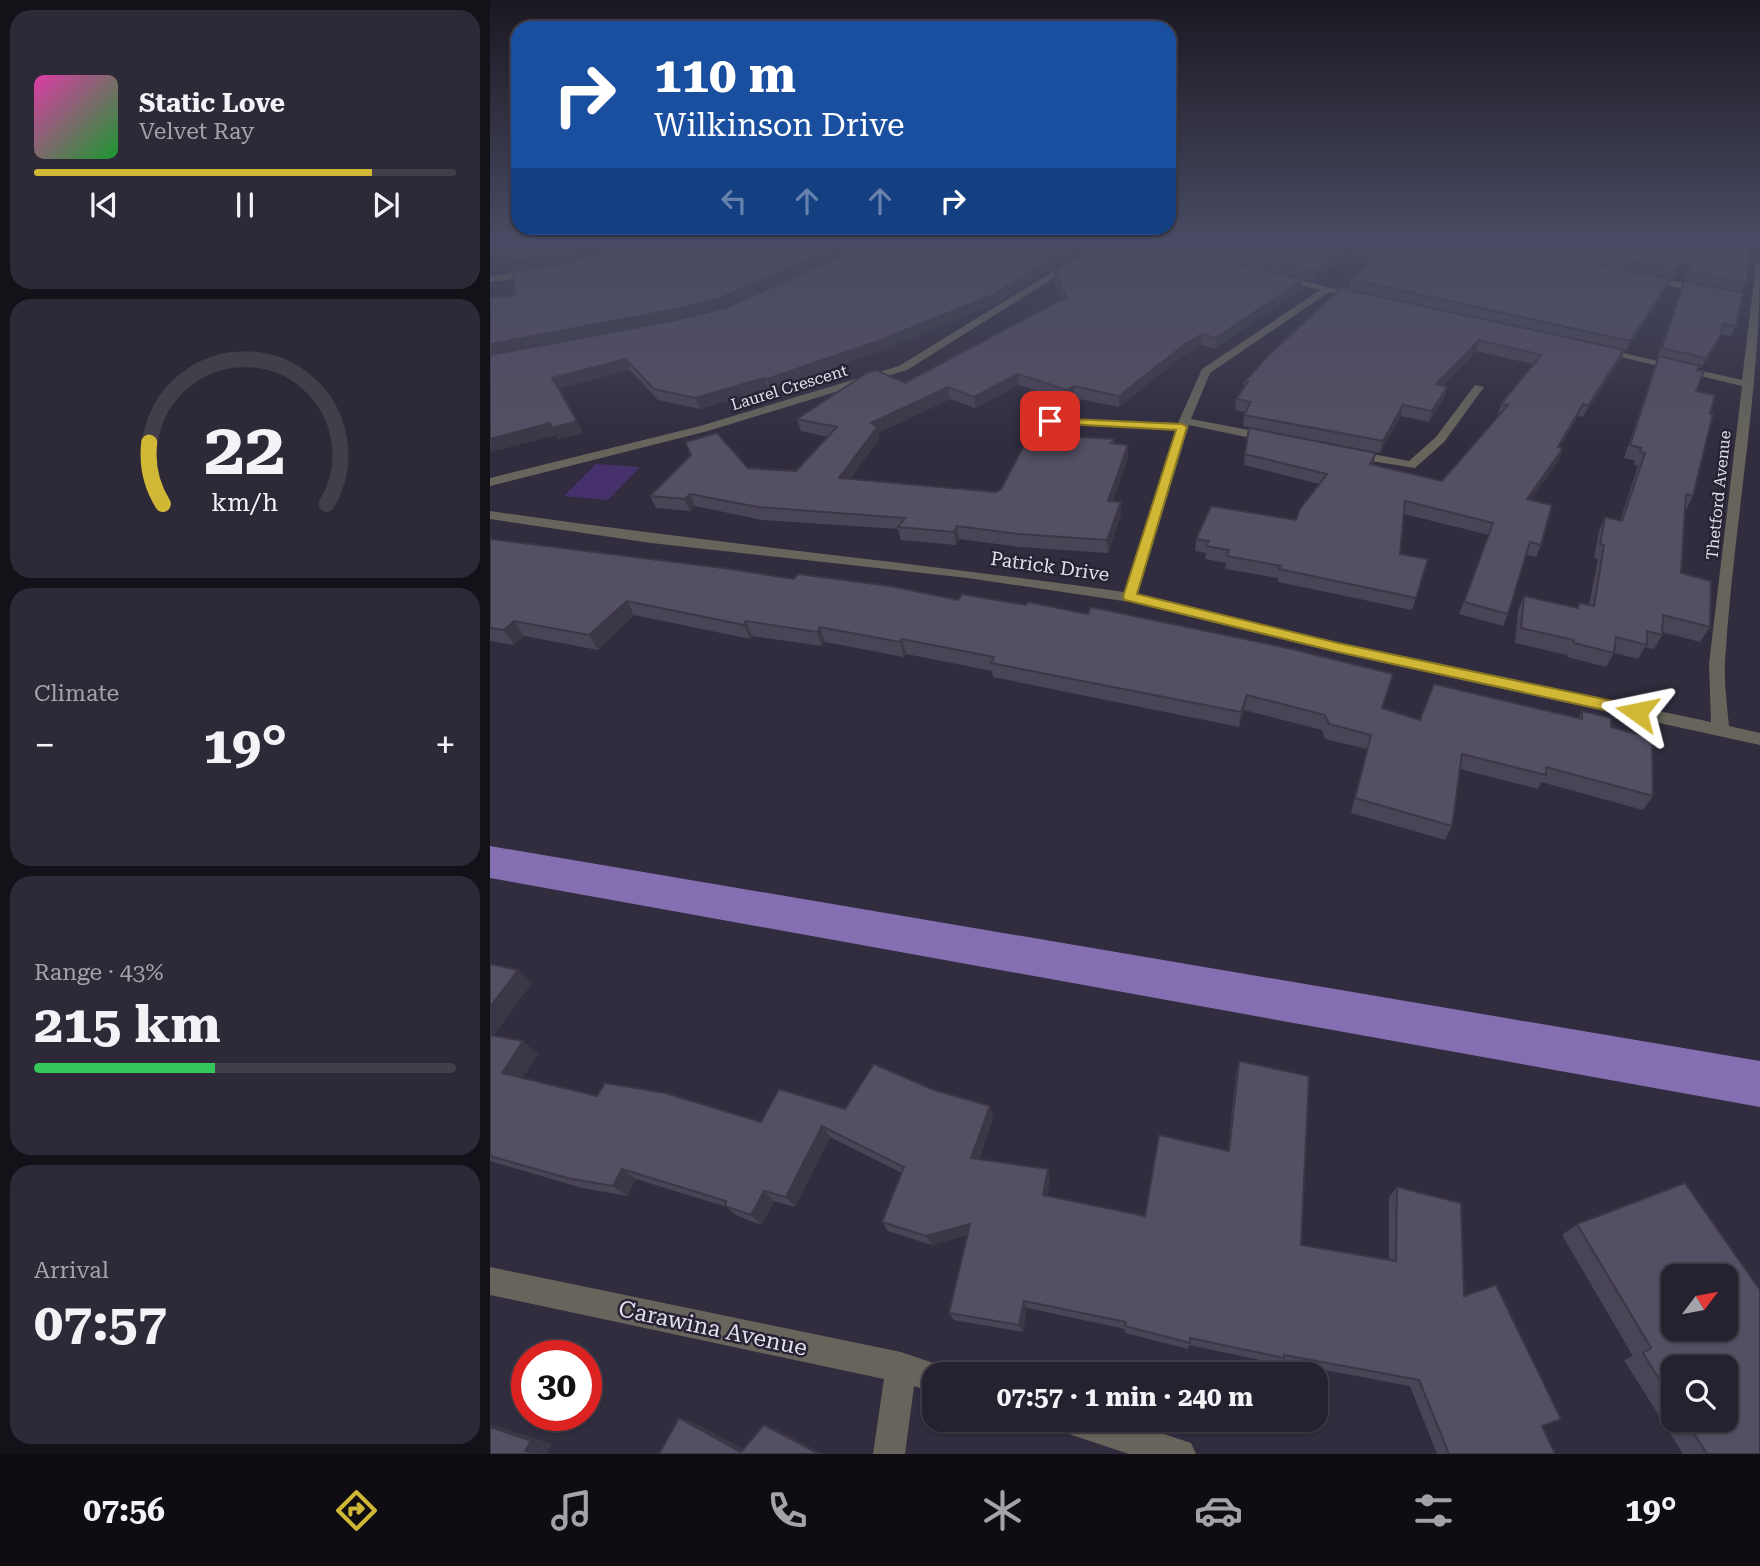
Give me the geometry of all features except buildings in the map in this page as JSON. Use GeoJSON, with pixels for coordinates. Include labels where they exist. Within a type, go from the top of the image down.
{"type":"FeatureCollection","features":[{"type":"Feature","properties":{"kind":"street","name":"Laurel Crescent"},"geometry":{"type":"LineString","coordinates":[[490,482],[704,429],[903,368],[1000,309]]}},
{"type":"Feature","properties":{"kind":"street"},"geometry":{"type":"LineString","coordinates":[[1130,597],[1183,424],[1206,371],[1298,309]]}},
{"type":"Feature","properties":{"kind":"street","name":"Thetford Avenue"},"geometry":{"type":"LineString","coordinates":[[1720,730],[1717,664],[1748,384],[1748,309]]}},
{"type":"Feature","properties":{"kind":"street"},"geometry":{"type":"LineString","coordinates":[[1587,348],[1748,384]]}},
{"type":"Feature","properties":{"kind":"street"},"geometry":{"type":"LineString","coordinates":[[1343,452],[1411,465],[1419,460],[1451,425],[1479,387]]}},
{"type":"Feature","properties":{"kind":"street"},"geometry":{"type":"LineString","coordinates":[[1050,421],[1183,424],[1277,439]]}},
{"type":"Feature","properties":{"kind":"street","name":"Patrick Drive"},"geometry":{"type":"LineString","coordinates":[[490,515],[651,539],[968,574],[1130,597],[1338,648],[1760,739]]}},
{"type":"Feature","properties":{"kind":"street","name":"Carawina Avenue"},"geometry":{"type":"LineString","coordinates":[[490,1281],[901,1367],[922,1374]]}},
{"type":"Feature","properties":{"kind":"street"},"geometry":{"type":"LineString","coordinates":[[889,1454],[901,1367]]}},
{"type":"Feature","properties":{"kind":"street"},"geometry":{"type":"LineString","coordinates":[[1110,1432],[1180,1454]]}},
{"type":"Feature","properties":{"kind":"shaded area"},"geometry":{"type":"Polygon","coordinates":[[[596,464],[640,467],[608,500],[564,496],[596,464]]]}},
{"type":"Feature","properties":{"kind":"waterway"},"geometry":{"type":"LineString","coordinates":[[490,862],[1760,1084]]}},
{"type":"Feature","properties":{"kind":"route"},"geometry":{"type":"LineString","coordinates":[[1050,421],[1182,427],[1130,597],[1338,648],[1637,712]]}}]}
